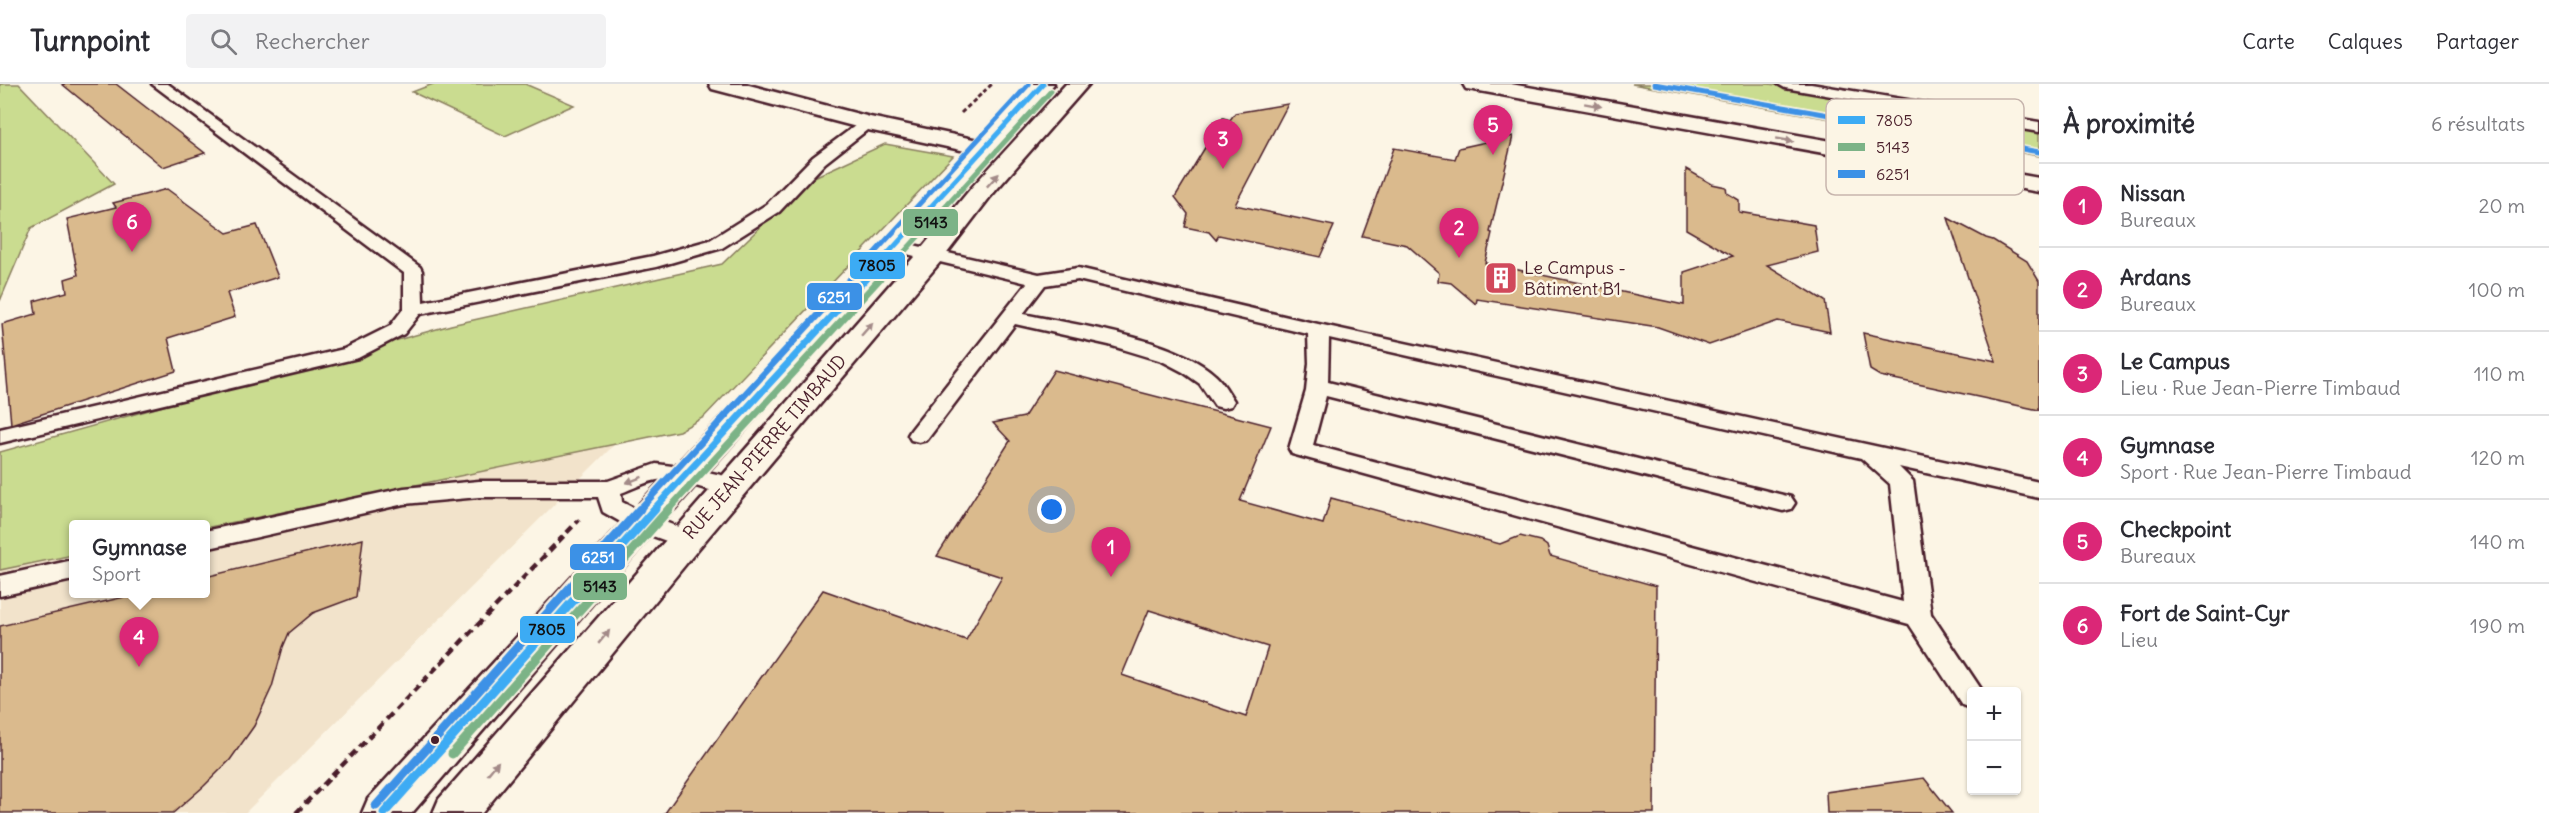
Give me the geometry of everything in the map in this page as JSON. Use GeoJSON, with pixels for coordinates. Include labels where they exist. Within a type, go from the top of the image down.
{"type":"FeatureCollection","features":[{"type":"Feature","properties":{"kind":"main road"},"geometry":{"type":"LineString","coordinates":[[720,84],[868,123],[984,148]]}},
{"type":"Feature","properties":{"kind":"main road","name":"RUE JEAN-PIERRE TIMBAUD"},"geometry":{"type":"LineString","coordinates":[[384,813],[642,523],[1043,84]]}},
{"type":"Feature","properties":{"kind":"main road","name":"RUE JEAN-PIERRE TIMBAUD"},"geometry":{"type":"LineString","coordinates":[[455,813],[686,539],[931,255],[981,192],[1078,84]]}},
{"type":"Feature","properties":{"kind":"main road"},"geometry":{"type":"LineString","coordinates":[[1474,84],[1826,147]]}},
{"type":"Feature","properties":{"kind":"main road"},"geometry":{"type":"LineString","coordinates":[[1594,84],[1826,125]]}},
{"type":"Feature","properties":{"kind":"main road"},"geometry":{"type":"LineString","coordinates":[[2024,160],[2039,163]]}},
{"type":"Feature","properties":{"kind":"main road"},"geometry":{"type":"LineString","coordinates":[[2024,182],[2039,185]]}},
{"type":"Feature","properties":{"kind":"lane"},"geometry":{"type":"LineString","coordinates":[[0,436],[351,354],[397,330],[414,309],[413,271],[159,84]]}},
{"type":"Feature","properties":{"kind":"lane"},"geometry":{"type":"LineString","coordinates":[[1785,84],[1874,99]]}},
{"type":"Feature","properties":{"kind":"lane"},"geometry":{"type":"LineString","coordinates":[[414,309],[484,297],[656,261],[716,244],[773,208],[819,160],[868,123]]}},
{"type":"Feature","properties":{"kind":"lane"},"geometry":{"type":"LineString","coordinates":[[2024,124],[2039,127]]}},
{"type":"Feature","properties":{"kind":"lane"},"geometry":{"type":"LineString","coordinates":[[896,246],[1039,279],[1078,274],[1318,330],[2039,490]]}},
{"type":"Feature","properties":{"kind":"lane"},"geometry":{"type":"LineString","coordinates":[[919,435],[1039,279]]}},
{"type":"Feature","properties":{"kind":"lane"},"geometry":{"type":"LineString","coordinates":[[1011,317],[1162,354],[1190,366],[1207,379],[1223,401]]}},
{"type":"Feature","properties":{"kind":"lane"},"geometry":{"type":"LineString","coordinates":[[1318,330],[1321,353],[1319,387],[1300,449],[1918,616]]}},
{"type":"Feature","properties":{"kind":"lane"},"geometry":{"type":"LineString","coordinates":[[1319,387],[1783,503]]}},
{"type":"Feature","properties":{"kind":"lane"},"geometry":{"type":"LineString","coordinates":[[1867,452],[1901,482],[1918,616],[1967,691]]}},
{"type":"Feature","properties":{"kind":"lane"},"geometry":{"type":"LineString","coordinates":[[210,539],[404,496],[479,489],[609,489],[656,472],[688,475],[732,486]]}},
{"type":"Feature","properties":{"kind":"lane"},"geometry":{"type":"LineString","coordinates":[[609,489],[611,506],[642,523],[686,539]]}},
{"type":"Feature","properties":{"kind":"lane"},"geometry":{"type":"LineString","coordinates":[[0,586],[69,571]]}},
{"type":"Feature","properties":{"kind":"path"},"geometry":{"type":"LineString","coordinates":[[960,113],[992,84]]}},
{"type":"Feature","properties":{"kind":"path"},"geometry":{"type":"LineString","coordinates":[[296,813],[586,512]]}},
{"type":"Feature","properties":{"kind":"shaded area"},"geometry":{"type":"Polygon","coordinates":[[[616,443],[245,813],[0,813],[0,570],[69,556],[69,598],[210,598],[210,527],[616,443]]]}},
{"type":"Feature","properties":{"kind":"green space"},"geometry":{"type":"Polygon","coordinates":[[[0,84],[19,84],[114,184],[31,228],[0,301],[0,84]]]}},
{"type":"Feature","properties":{"kind":"green space"},"geometry":{"type":"Polygon","coordinates":[[[433,84],[525,84],[574,105],[505,136],[412,92],[433,84]]]}},
{"type":"Feature","properties":{"kind":"green space"},"geometry":{"type":"Polygon","coordinates":[[[1632,84],[1769,84],[1859,99],[1826,99],[1826,118],[1632,84]]]}},
{"type":"Feature","properties":{"kind":"green space"},"geometry":{"type":"Polygon","coordinates":[[[2024,126],[2039,129],[2039,156],[2024,153],[2024,126]]]}},
{"type":"Feature","properties":{"kind":"green space"},"geometry":{"type":"Polygon","coordinates":[[[885,144],[953,156],[704,417],[679,431],[210,527],[210,520],[69,520],[69,556],[0,570],[0,452],[451,325],[722,264],[810,179],[885,144]]]}},
{"type":"Feature","properties":{"kind":"building"},"geometry":{"type":"Polygon","coordinates":[[[62,84],[116,84],[205,153],[163,167],[62,84]]]}},
{"type":"Feature","properties":{"kind":"building"},"geometry":{"type":"Polygon","coordinates":[[[1288,104],[1235,205],[1334,226],[1320,257],[1219,235],[1216,240],[1209,232],[1185,227],[1188,214],[1175,197],[1223,118],[1230,120],[1235,113],[1288,104]]]}},
{"type":"Feature","properties":{"kind":"building"},"geometry":{"type":"Polygon","coordinates":[[[1513,136],[1485,263],[1684,305],[1684,272],[1733,256],[1686,229],[1686,169],[1712,184],[1726,187],[1727,193],[1739,200],[1739,212],[1814,225],[1818,252],[1767,265],[1825,301],[1830,332],[1778,321],[1709,345],[1658,327],[1477,299],[1476,304],[1451,283],[1438,281],[1439,273],[1407,245],[1362,236],[1394,148],[1455,159],[1459,148],[1513,136]]]}},
{"type":"Feature","properties":{"kind":"building"},"geometry":{"type":"Polygon","coordinates":[[[167,189],[227,233],[257,225],[278,277],[227,293],[235,317],[168,338],[176,371],[11,424],[2,324],[36,314],[34,301],[67,292],[65,279],[78,275],[67,219],[116,207],[113,203],[167,189]]]}},
{"type":"Feature","properties":{"kind":"building"},"geometry":{"type":"Polygon","coordinates":[[[1948,218],[1993,240],[2027,261],[2039,281],[2039,410],[1880,376],[1870,370],[1863,333],[1996,361],[1948,218]]]}},
{"type":"Feature","properties":{"kind":"building"},"geometry":{"type":"Polygon","coordinates":[[[1054,370],[1271,426],[1240,501],[1323,524],[1331,498],[1500,544],[1520,536],[1540,541],[1547,546],[1550,556],[1656,586],[1654,813],[665,813],[823,590],[966,640],[1002,577],[937,556],[1010,441],[993,423],[1024,417],[1054,370]],[[1149,610],[1122,675],[1246,717],[1268,647],[1149,610]]]}},
{"type":"Feature","properties":{"kind":"building"},"geometry":{"type":"Polygon","coordinates":[[[363,539],[356,597],[313,613],[289,633],[272,687],[254,726],[230,760],[173,813],[0,813],[0,626],[120,598],[210,598],[210,576],[363,539]]]}},
{"type":"Feature","properties":{"kind":"building"},"geometry":{"type":"Polygon","coordinates":[[[1924,778],[1952,813],[1827,813],[1826,792],[1924,778]]]}},
{"type":"Feature","properties":{"kind":"transit line","name":"6251"},"geometry":{"type":"LineString","coordinates":[[376,806],[634,516],[1029,84]]}},
{"type":"Feature","properties":{"kind":"transit line","name":"7805"},"geometry":{"type":"LineString","coordinates":[[384,813],[642,523],[1043,84]]}},
{"type":"Feature","properties":{"kind":"transit line","name":"6251"},"geometry":{"type":"LineString","coordinates":[[1654,84],[1826,114]]}},
{"type":"Feature","properties":{"kind":"transit line","name":"5143"},"geometry":{"type":"LineString","coordinates":[[452,754],[650,530],[1051,91]]}},
{"type":"Feature","properties":{"kind":"transit line","name":"6251"},"geometry":{"type":"LineString","coordinates":[[2024,149],[2039,152]]}},
{"type":"Feature","properties":{"kind":"place","name":"Checkpoint"},"geometry":{"type":"Point","coordinates":[1493,155]}},
{"type":"Feature","properties":{"kind":"place","name":"Le Campus"},"geometry":{"type":"Point","coordinates":[1223,169]}},
{"type":"Feature","properties":{"kind":"place","name":"Fort de Saint-Cyr"},"geometry":{"type":"Point","coordinates":[132,252]}},
{"type":"Feature","properties":{"kind":"place","name":"Ardans"},"geometry":{"type":"Point","coordinates":[1459,258]}},
{"type":"Feature","properties":{"kind":"place","name":"Le Campus - Bâtiment B1"},"geometry":{"type":"Point","coordinates":[1501,278]}},
{"type":"Feature","properties":{"kind":"place","name":"Nissan"},"geometry":{"type":"Point","coordinates":[1111,577]}},
{"type":"Feature","properties":{"kind":"place","name":"Gymnase"},"geometry":{"type":"Point","coordinates":[139,667]}}]}
